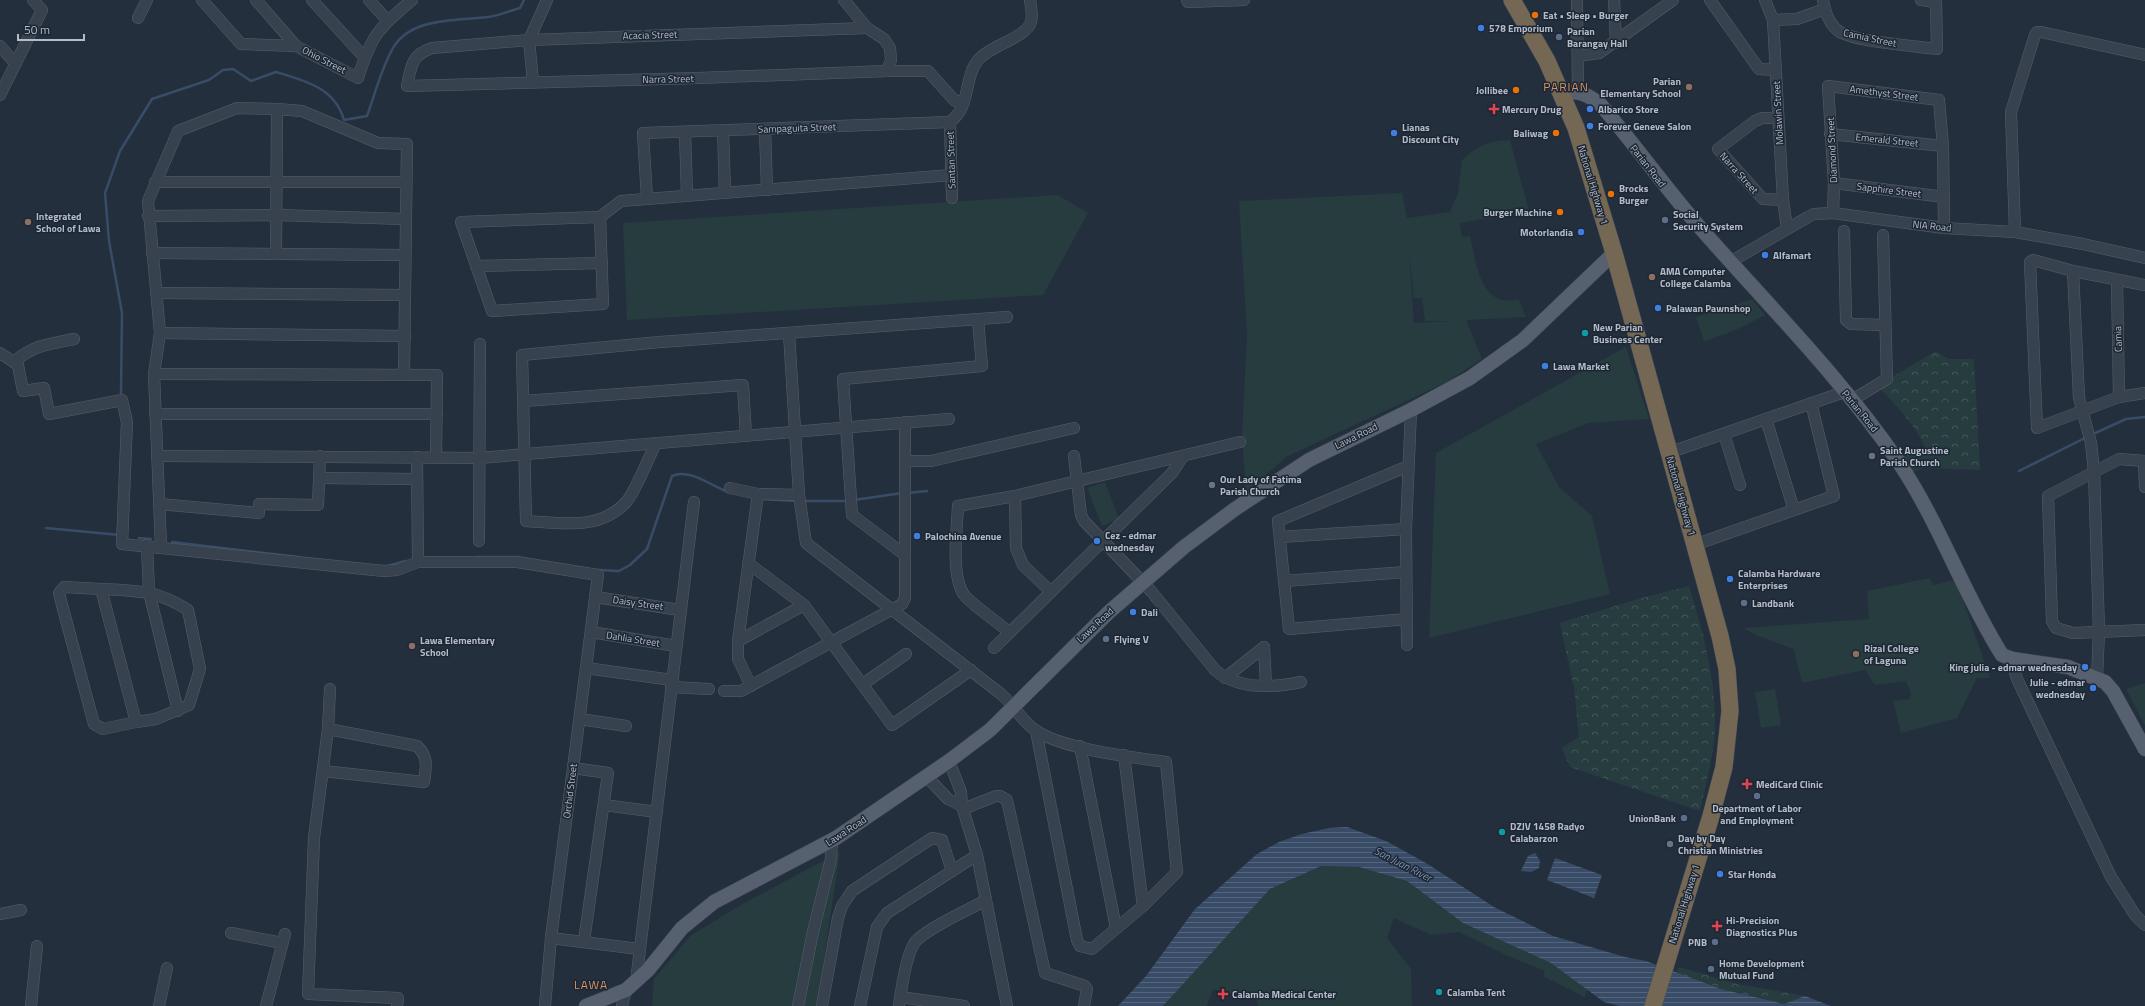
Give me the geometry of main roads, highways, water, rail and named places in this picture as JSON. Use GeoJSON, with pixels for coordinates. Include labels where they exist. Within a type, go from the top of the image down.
{"type":"FeatureCollection","features":[{"type":"Feature","properties":{"kind":"highway","name":"National Highway 1"},"geometry":{"type":"LineString","coordinates":[[1512,0],[1547,61],[1576,128],[1614,253],[1668,453],[1720,636],[1727,669],[1730,711],[1727,745],[1718,788],[1653,1006]]}},
{"type":"Feature","properties":{"kind":"main road","name":"Parian Road"},"geometry":{"type":"LineString","coordinates":[[1562,94],[1569,91],[1578,92],[1591,98],[1604,109],[1674,198],[1848,396],[1899,464],[1930,516],[2004,656],[2013,659],[2068,667],[2105,682],[2113,691],[2145,749]]}},
{"type":"Feature","properties":{"kind":"main road","name":"Lawa Road"},"geometry":{"type":"LineString","coordinates":[[591,1005],[631,986],[648,970],[682,928],[701,911],[714,902],[832,840],[949,761],[990,730],[1087,632],[1184,546],[1292,470],[1333,447],[1410,410],[1470,378],[1523,340],[1614,253]]}},
{"type":"Feature","properties":{"kind":"water","name":"San Juan River"},"geometry":{"type":"Polygon","coordinates":[[[1347,827],[1386,841],[1426,863],[1494,907],[1553,936],[1625,957],[1646,961],[1721,989],[1784,1004],[1805,996],[1831,1006],[1620,1006],[1604,1002],[1551,963],[1463,923],[1407,881],[1359,867],[1321,866],[1270,889],[1163,1006],[1118,1006],[1146,976],[1195,909],[1257,854],[1279,842],[1302,834],[1329,828],[1347,827]]]}},
{"type":"Feature","properties":{"kind":"water"},"geometry":{"type":"Polygon","coordinates":[[[1535,853],[1540,861],[1539,868],[1531,872],[1521,871],[1528,856],[1535,853]]]}},
{"type":"Feature","properties":{"kind":"water"},"geometry":{"type":"Polygon","coordinates":[[[1555,858],[1602,875],[1594,898],[1547,880],[1555,858]]]}},
{"type":"Feature","properties":{"kind":"waterway"},"geometry":{"type":"LineString","coordinates":[[121,394],[122,313],[109,241],[105,193],[120,151],[152,99],[209,80],[223,70],[233,69],[251,81],[276,72],[318,87],[334,100],[340,109],[344,120],[367,116],[385,64],[393,48],[401,38],[411,31],[436,22],[500,15],[520,8],[524,0]]}},
{"type":"Feature","properties":{"kind":"waterway"},"geometry":{"type":"LineString","coordinates":[[2091,435],[2126,419],[2145,417]]}},
{"type":"Feature","properties":{"kind":"waterway"},"geometry":{"type":"LineString","coordinates":[[2019,471],[2087,437]]}},
{"type":"Feature","properties":{"kind":"waterway"},"geometry":{"type":"LineString","coordinates":[[598,570],[619,571],[630,565],[647,549],[672,476],[686,474],[728,492]]}},
{"type":"Feature","properties":{"kind":"waterway"},"geometry":{"type":"LineString","coordinates":[[907,493],[927,491]]}},
{"type":"Feature","properties":{"kind":"waterway"},"geometry":{"type":"LineString","coordinates":[[854,500],[902,493]]}},
{"type":"Feature","properties":{"kind":"waterway"},"geometry":{"type":"LineString","coordinates":[[760,499],[797,501]]}},
{"type":"Feature","properties":{"kind":"waterway"},"geometry":{"type":"LineString","coordinates":[[802,501],[849,501]]}},
{"type":"Feature","properties":{"kind":"waterway"},"geometry":{"type":"LineString","coordinates":[[46,528],[120,535]]}},
{"type":"Feature","properties":{"kind":"waterway"},"geometry":{"type":"LineString","coordinates":[[139,538],[151,539]]}},
{"type":"Feature","properties":{"kind":"waterway"},"geometry":{"type":"LineString","coordinates":[[172,542],[298,557]]}},
{"type":"Feature","properties":{"kind":"waterway"},"geometry":{"type":"LineString","coordinates":[[477,557],[518,557]]}},
{"type":"Feature","properties":{"kind":"waterway"},"geometry":{"type":"LineString","coordinates":[[388,566],[405,561]]}},
{"type":"Feature","properties":{"kind":"place","name":"Eat • Sleep • Burger"},"geometry":{"type":"Point","coordinates":[1535,15]}},
{"type":"Feature","properties":{"kind":"place","name":"578 Emporium"},"geometry":{"type":"Point","coordinates":[1481,28]}},
{"type":"Feature","properties":{"kind":"place","name":"Parian Barangay Hall"},"geometry":{"type":"Point","coordinates":[1559,37]}},
{"type":"Feature","properties":{"kind":"place","name":"Parian Elementary School"},"geometry":{"type":"Point","coordinates":[1689,87]}},
{"type":"Feature","properties":{"kind":"place","name":"Jollibee"},"geometry":{"type":"Point","coordinates":[1516,90]}},
{"type":"Feature","properties":{"kind":"place","name":"Mercury Drug"},"geometry":{"type":"Point","coordinates":[1494,109]}},
{"type":"Feature","properties":{"kind":"place","name":"Albarico Store"},"geometry":{"type":"Point","coordinates":[1590,109]}},
{"type":"Feature","properties":{"kind":"place","name":"Forever Geneve Salon"},"geometry":{"type":"Point","coordinates":[1590,126]}},
{"type":"Feature","properties":{"kind":"place","name":"Lianas Discount City"},"geometry":{"type":"Point","coordinates":[1394,133]}},
{"type":"Feature","properties":{"kind":"place","name":"Baliwag"},"geometry":{"type":"Point","coordinates":[1556,133]}},
{"type":"Feature","properties":{"kind":"place","name":"Brocks Burger"},"geometry":{"type":"Point","coordinates":[1611,194]}},
{"type":"Feature","properties":{"kind":"place","name":"Burger Machine"},"geometry":{"type":"Point","coordinates":[1560,212]}},
{"type":"Feature","properties":{"kind":"place","name":"Social Security System"},"geometry":{"type":"Point","coordinates":[1665,220]}},
{"type":"Feature","properties":{"kind":"place","name":"Integrated School of Lawa"},"geometry":{"type":"Point","coordinates":[28,222]}},
{"type":"Feature","properties":{"kind":"place","name":"Motorlandia"},"geometry":{"type":"Point","coordinates":[1581,232]}},
{"type":"Feature","properties":{"kind":"place","name":"Alfamart"},"geometry":{"type":"Point","coordinates":[1765,255]}},
{"type":"Feature","properties":{"kind":"place","name":"AMA Computer College Calamba"},"geometry":{"type":"Point","coordinates":[1652,277]}},
{"type":"Feature","properties":{"kind":"place","name":"Palawan Pawnshop"},"geometry":{"type":"Point","coordinates":[1658,308]}},
{"type":"Feature","properties":{"kind":"place","name":"New Parian Business Center"},"geometry":{"type":"Point","coordinates":[1585,333]}},
{"type":"Feature","properties":{"kind":"place","name":"Lawa Market"},"geometry":{"type":"Point","coordinates":[1545,366]}},
{"type":"Feature","properties":{"kind":"place","name":"Saint Augustine Parish Church"},"geometry":{"type":"Point","coordinates":[1872,456]}},
{"type":"Feature","properties":{"kind":"place","name":"Our Lady of Fatima Parish Church"},"geometry":{"type":"Point","coordinates":[1212,485]}},
{"type":"Feature","properties":{"kind":"place","name":"Palochina Avenue"},"geometry":{"type":"Point","coordinates":[917,536]}},
{"type":"Feature","properties":{"kind":"place","name":"Cez - edmar wednesday"},"geometry":{"type":"Point","coordinates":[1097,541]}},
{"type":"Feature","properties":{"kind":"place","name":"Calamba Hardware Enterprises"},"geometry":{"type":"Point","coordinates":[1730,579]}},
{"type":"Feature","properties":{"kind":"place","name":"Landbank"},"geometry":{"type":"Point","coordinates":[1744,603]}},
{"type":"Feature","properties":{"kind":"place","name":"Dali"},"geometry":{"type":"Point","coordinates":[1133,612]}},
{"type":"Feature","properties":{"kind":"place","name":"Flying V"},"geometry":{"type":"Point","coordinates":[1106,639]}},
{"type":"Feature","properties":{"kind":"place","name":"Lawa Elementary School"},"geometry":{"type":"Point","coordinates":[412,646]}},
{"type":"Feature","properties":{"kind":"place","name":"Rizal College of Laguna"},"geometry":{"type":"Point","coordinates":[1856,654]}},
{"type":"Feature","properties":{"kind":"place","name":"King julia - edmar wednesday"},"geometry":{"type":"Point","coordinates":[2085,667]}},
{"type":"Feature","properties":{"kind":"place","name":"Julie - edmar wednesday"},"geometry":{"type":"Point","coordinates":[2093,688]}},
{"type":"Feature","properties":{"kind":"place","name":"MediCard Clinic"},"geometry":{"type":"Point","coordinates":[1747,784]}},
{"type":"Feature","properties":{"kind":"place","name":"Department of Labor and Employment"},"geometry":{"type":"Point","coordinates":[1757,796]}},
{"type":"Feature","properties":{"kind":"place","name":"UnionBank"},"geometry":{"type":"Point","coordinates":[1684,818]}},
{"type":"Feature","properties":{"kind":"place","name":"DZJV 1458 Radyo Calabarzon"},"geometry":{"type":"Point","coordinates":[1502,832]}},
{"type":"Feature","properties":{"kind":"place","name":"Day by Day Christian Ministries"},"geometry":{"type":"Point","coordinates":[1670,844]}},
{"type":"Feature","properties":{"kind":"place","name":"Star Honda"},"geometry":{"type":"Point","coordinates":[1720,874]}},
{"type":"Feature","properties":{"kind":"place","name":"Hi-Precision Diagnostics Plus"},"geometry":{"type":"Point","coordinates":[1717,926]}},
{"type":"Feature","properties":{"kind":"place","name":"PNB"},"geometry":{"type":"Point","coordinates":[1715,942]}},
{"type":"Feature","properties":{"kind":"place","name":"Home Development Mutual Fund"},"geometry":{"type":"Point","coordinates":[1711,969]}},
{"type":"Feature","properties":{"kind":"place","name":"Calamba Tent"},"geometry":{"type":"Point","coordinates":[1439,992]}},
{"type":"Feature","properties":{"kind":"place","name":"Calamba Medical Center"},"geometry":{"type":"Point","coordinates":[1223,994]}},
{"type":"Feature","properties":{"kind":"district","name":"PARIAN"},"geometry":{"type":"Point","coordinates":[1566,86]}},
{"type":"Feature","properties":{"kind":"district","name":"LAWA"},"geometry":{"type":"Point","coordinates":[591,984]}}]}
